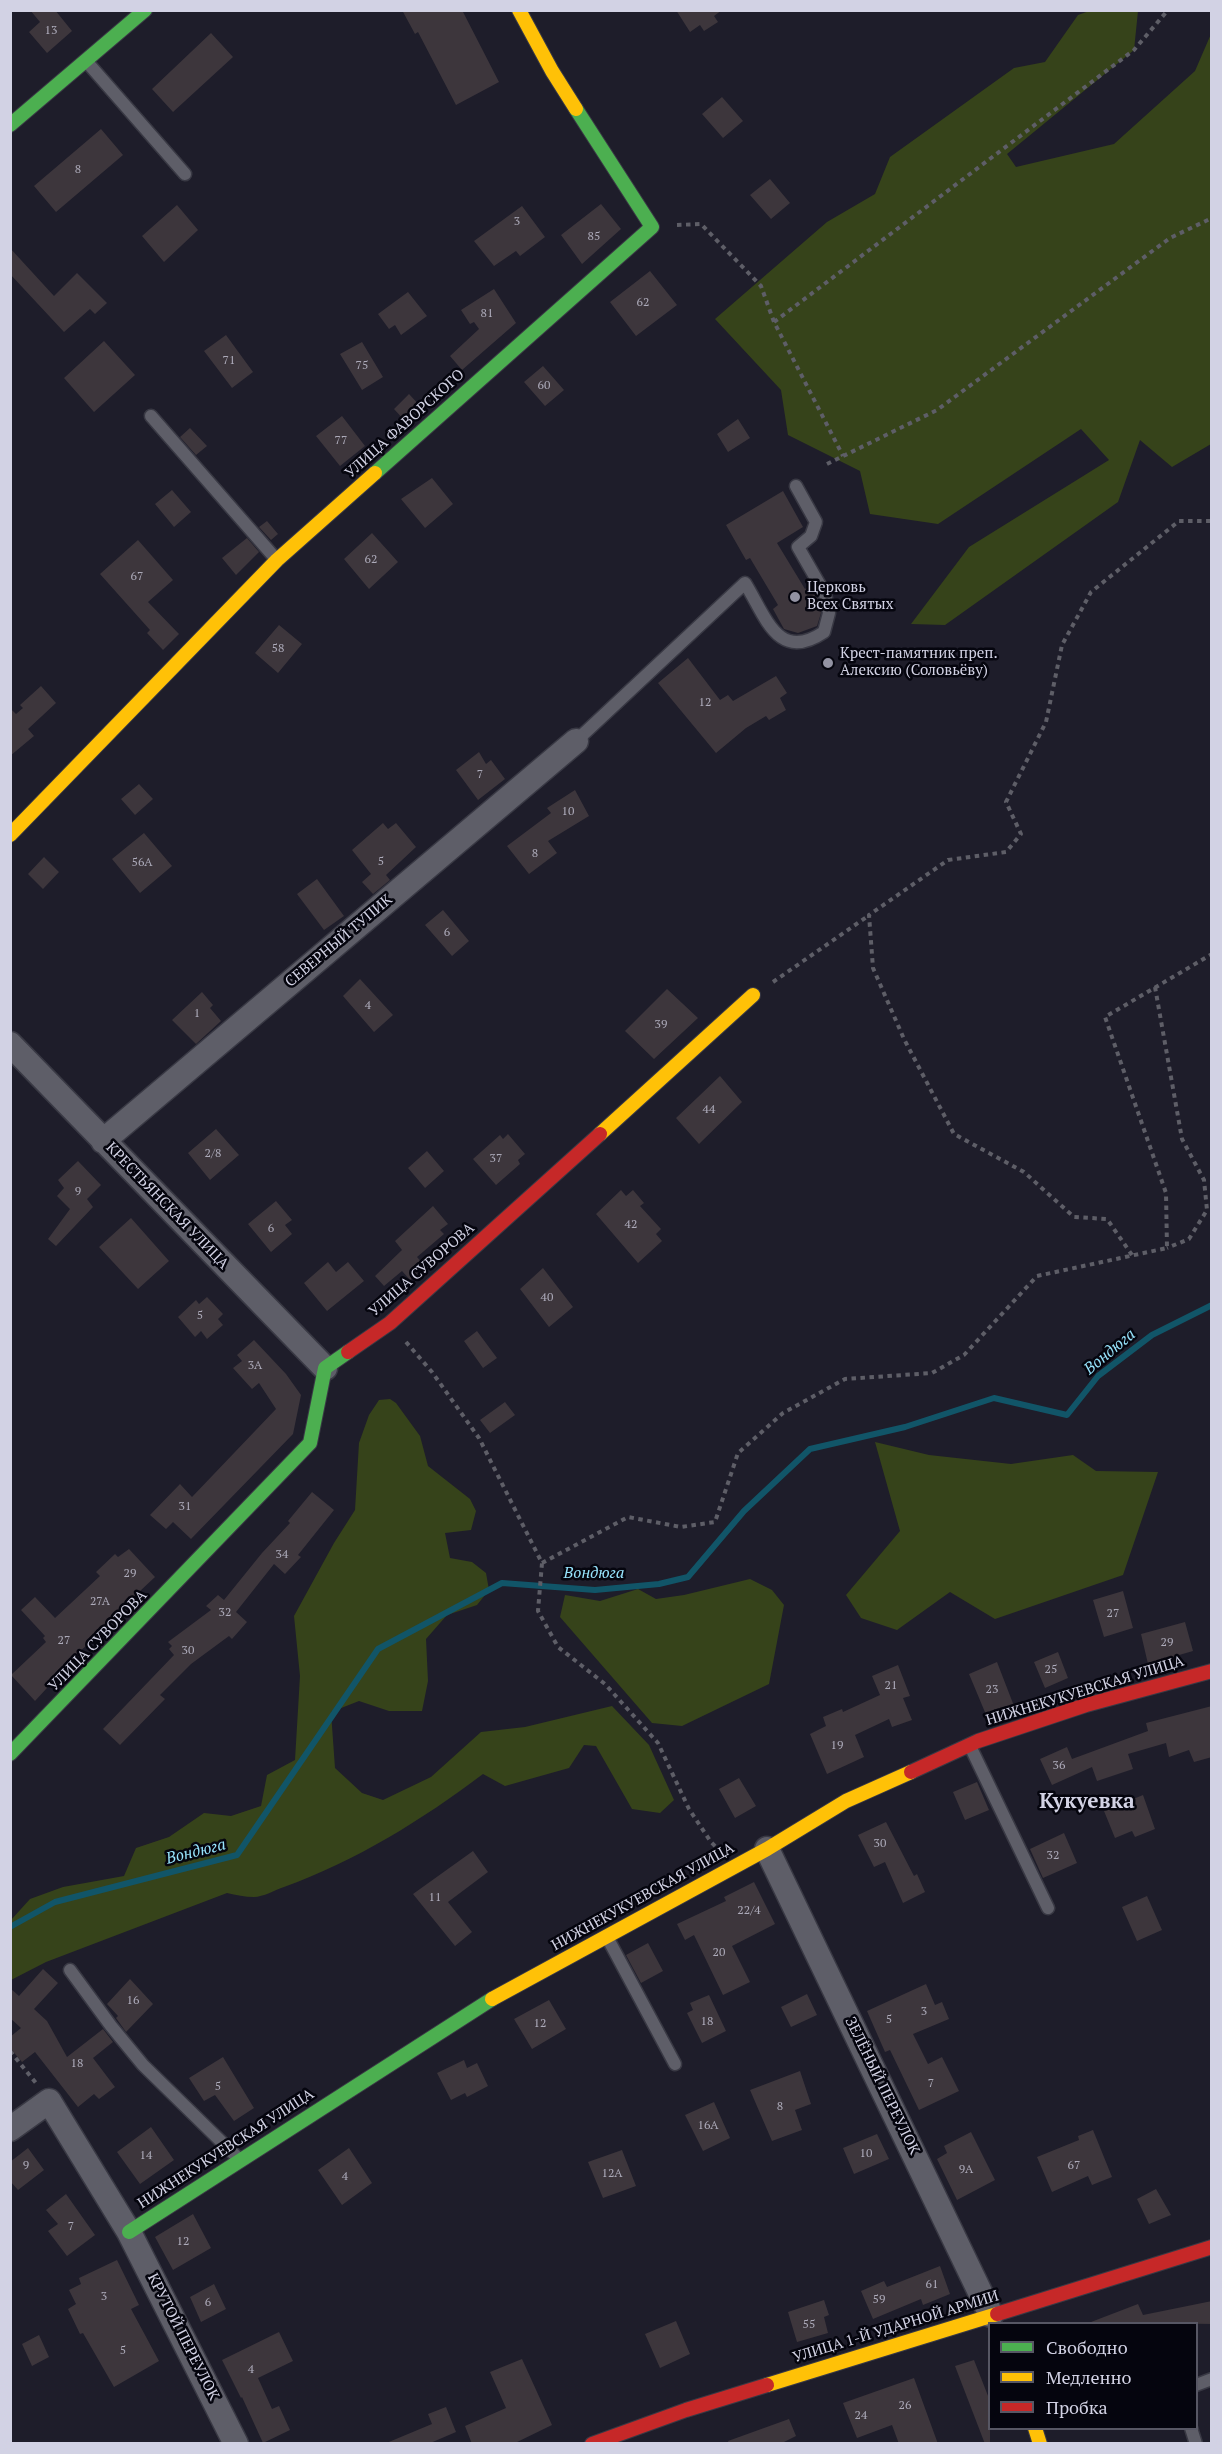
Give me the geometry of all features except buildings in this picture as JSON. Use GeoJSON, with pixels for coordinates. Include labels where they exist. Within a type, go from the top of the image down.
{"type":"FeatureCollection","features":[{"type":"Feature","properties":{"kind":"street"},"geometry":{"type":"LineString","coordinates":[[11,122],[145,10]]}},
{"type":"Feature","properties":{"kind":"street"},"geometry":{"type":"LineString","coordinates":[[519,10],[552,71],[652,227]]}},
{"type":"Feature","properties":{"kind":"street","name":"УЛИЦА ФАВОРСКОГО"},"geometry":{"type":"LineString","coordinates":[[10,835],[277,560],[652,227]]}},
{"type":"Feature","properties":{"kind":"street","name":"СЕВЕРНЫЙ ТУПИК"},"geometry":{"type":"LineString","coordinates":[[103,1141],[576,741]]}},
{"type":"Feature","properties":{"kind":"street","name":"УЛИЦА СУВОРОВА"},"geometry":{"type":"LineString","coordinates":[[10,1754],[310,1443],[325,1368],[390,1323],[753,995]]}},
{"type":"Feature","properties":{"kind":"street","name":"КРЕСТЬЯНСКАЯ УЛИЦА"},"geometry":{"type":"LineString","coordinates":[[10,1044],[325,1368]]}},
{"type":"Feature","properties":{"kind":"street","name":"НИЖНЕКУКУЕВСКАЯ УЛИЦА"},"geometry":{"type":"LineString","coordinates":[[129,2232],[479,2006],[767,1849],[846,1801],[969,1745],[1086,1705],[1212,1671]]}},
{"type":"Feature","properties":{"kind":"street","name":"ЗЕЛЁНЫЙ ПЕРЕУЛОК"},"geometry":{"type":"LineString","coordinates":[[767,1849],[993,2319]]}},
{"type":"Feature","properties":{"kind":"street"},"geometry":{"type":"LineString","coordinates":[[10,2129],[49,2101]]}},
{"type":"Feature","properties":{"kind":"street","name":"КРУТОЙ ПЕРЕУЛОК"},"geometry":{"type":"LineString","coordinates":[[49,2101],[129,2232],[236,2444]]}},
{"type":"Feature","properties":{"kind":"street","name":"УЛИЦА 1-Й УДАРНОЙ АРМИИ"},"geometry":{"type":"LineString","coordinates":[[592,2444],[686,2410],[993,2319],[1212,2247]]}},
{"type":"Feature","properties":{"kind":"lane"},"geometry":{"type":"LineString","coordinates":[[86,61],[185,174]]}},
{"type":"Feature","properties":{"kind":"lane"},"geometry":{"type":"LineString","coordinates":[[151,416],[277,560]]}},
{"type":"Feature","properties":{"kind":"lane"},"geometry":{"type":"LineString","coordinates":[[576,741],[745,583],[778,637],[791,644],[811,641],[824,632],[829,613],[825,594],[798,547],[811,536],[816,522],[796,486]]}},
{"type":"Feature","properties":{"kind":"lane"},"geometry":{"type":"LineString","coordinates":[[969,1745],[1048,1908]]}},
{"type":"Feature","properties":{"kind":"lane"},"geometry":{"type":"LineString","coordinates":[[606,1936],[675,2064]]}},
{"type":"Feature","properties":{"kind":"lane"},"geometry":{"type":"LineString","coordinates":[[69,1970],[143,2065],[240,2160]]}},
{"type":"Feature","properties":{"kind":"lane"},"geometry":{"type":"LineString","coordinates":[[1198,2385],[1212,2379]]}},
{"type":"Feature","properties":{"kind":"path"},"geometry":{"type":"LineString","coordinates":[[774,322],[1134,50],[1168,10]]}},
{"type":"Feature","properties":{"kind":"path"},"geometry":{"type":"LineString","coordinates":[[826,464],[937,410],[1170,238],[1212,218]]}},
{"type":"Feature","properties":{"kind":"path"},"geometry":{"type":"LineString","coordinates":[[652,227],[701,224],[761,286],[774,322],[843,456]]}},
{"type":"Feature","properties":{"kind":"path"},"geometry":{"type":"LineString","coordinates":[[753,995],[948,860],[1006,852],[1021,834],[1006,801],[1046,722],[1062,645],[1091,592],[1179,521],[1212,521]]}},
{"type":"Feature","properties":{"kind":"path"},"geometry":{"type":"LineString","coordinates":[[869,915],[873,968],[904,1039],[954,1134],[1024,1172],[1074,1216],[1107,1220],[1132,1255]]}},
{"type":"Feature","properties":{"kind":"path"},"geometry":{"type":"LineString","coordinates":[[1167,1248],[1166,1193],[1105,1017],[1212,954]]}},
{"type":"Feature","properties":{"kind":"path"},"geometry":{"type":"LineString","coordinates":[[542,1563],[628,1517],[681,1527],[715,1522],[738,1453],[783,1413],[845,1379],[932,1373],[964,1355],[1037,1276],[1167,1248],[1189,1239],[1207,1210],[1204,1180],[1182,1139],[1155,987]]}},
{"type":"Feature","properties":{"kind":"path"},"geometry":{"type":"LineString","coordinates":[[390,1323],[432,1372],[479,1438],[542,1563],[538,1611],[558,1647],[605,1684],[658,1743],[689,1809],[711,1842]]}},
{"type":"Feature","properties":{"kind":"path"},"geometry":{"type":"LineString","coordinates":[[12,2053],[49,2101]]}},
{"type":"Feature","properties":{"kind":"green space"},"geometry":{"type":"Polygon","coordinates":[[[1092,10],[1138,11],[1134,50],[1007,154],[1016,167],[1114,144],[1195,71],[1211,34],[1211,444],[1172,467],[1140,440],[1118,502],[945,625],[911,624],[969,547],[1109,460],[1081,429],[938,524],[870,514],[860,471],[788,435],[781,390],[715,319],[827,222],[875,194],[890,157],[1014,68],[1045,62],[1078,15],[1092,10]]]}},
{"type":"Feature","properties":{"kind":"green space"},"geometry":{"type":"Polygon","coordinates":[[[390,1399],[396,1403],[420,1436],[428,1466],[470,1499],[476,1511],[471,1530],[445,1533],[450,1558],[472,1562],[486,1573],[489,1590],[477,1605],[447,1615],[426,1639],[428,1681],[422,1711],[389,1711],[359,1701],[331,1712],[335,1768],[362,1793],[383,1800],[431,1777],[481,1732],[525,1727],[612,1706],[649,1745],[674,1800],[660,1813],[632,1809],[596,1746],[584,1745],[569,1768],[505,1786],[483,1774],[388,1838],[311,1877],[258,1897],[227,1893],[46,1962],[11,1980],[11,1920],[30,1899],[63,1887],[124,1876],[136,1848],[169,1837],[204,1813],[231,1816],[261,1806],[267,1775],[295,1760],[300,1676],[294,1616],[355,1510],[359,1443],[369,1415],[379,1400],[390,1399]]]}},
{"type":"Feature","properties":{"kind":"green space"},"geometry":{"type":"Polygon","coordinates":[[[875,1442],[929,1455],[1011,1464],[1073,1455],[1096,1471],[1158,1472],[1123,1575],[995,1619],[950,1592],[897,1630],[861,1618],[846,1595],[900,1531],[875,1442]]]}},
{"type":"Feature","properties":{"kind":"green space"},"geometry":{"type":"Polygon","coordinates":[[[750,1579],[772,1590],[784,1605],[769,1684],[682,1726],[652,1723],[560,1617],[565,1595],[600,1601],[638,1589],[656,1599],[684,1595],[750,1579]]]}},
{"type":"Feature","properties":{"kind":"waterway","name":"Вондюга"},"geometry":{"type":"LineString","coordinates":[[10,1927],[55,1902],[237,1855],[378,1649],[502,1583],[595,1590],[659,1584],[688,1577],[744,1511],[810,1449],[905,1427],[994,1398],[1067,1415],[1098,1376],[1152,1335],[1212,1305]]}},
{"type":"Feature","properties":{"kind":"traffic: fast"},"geometry":{"type":"LineString","coordinates":[[10,125],[145,10]]}},
{"type":"Feature","properties":{"kind":"traffic: fast"},"geometry":{"type":"LineString","coordinates":[[375,473],[652,227],[576,109]]}},
{"type":"Feature","properties":{"kind":"traffic: fast"},"geometry":{"type":"LineString","coordinates":[[10,1754],[310,1443],[325,1368],[348,1352]]}},
{"type":"Feature","properties":{"kind":"traffic: fast"},"geometry":{"type":"LineString","coordinates":[[129,2232],[492,1999]]}},
{"type":"Feature","properties":{"kind":"traffic: slow"},"geometry":{"type":"LineString","coordinates":[[519,10],[552,71],[576,109]]}},
{"type":"Feature","properties":{"kind":"traffic: slow"},"geometry":{"type":"LineString","coordinates":[[10,835],[277,560],[375,473]]}},
{"type":"Feature","properties":{"kind":"traffic: slow"},"geometry":{"type":"LineString","coordinates":[[600,1134],[753,995]]}},
{"type":"Feature","properties":{"kind":"traffic: slow"},"geometry":{"type":"LineString","coordinates":[[492,1999],[767,1849],[846,1801],[911,1772]]}},
{"type":"Feature","properties":{"kind":"traffic: slow"},"geometry":{"type":"LineString","coordinates":[[767,2385],[997,2314]]}},
{"type":"Feature","properties":{"kind":"traffic: slow"},"geometry":{"type":"LineString","coordinates":[[1036,2430],[1040,2444]]}},
{"type":"Feature","properties":{"kind":"traffic: jam"},"geometry":{"type":"LineString","coordinates":[[348,1352],[390,1323],[600,1134]]}},
{"type":"Feature","properties":{"kind":"traffic: jam"},"geometry":{"type":"LineString","coordinates":[[911,1772],[978,1741],[1086,1705],[1212,1671]]}},
{"type":"Feature","properties":{"kind":"traffic: jam"},"geometry":{"type":"LineString","coordinates":[[997,2314],[1212,2247]]}},
{"type":"Feature","properties":{"kind":"traffic: jam"},"geometry":{"type":"LineString","coordinates":[[592,2444],[686,2410],[767,2385]]}},
{"type":"Feature","properties":{"kind":"place","name":"Церковь Всех Святых"},"geometry":{"type":"Point","coordinates":[795,597]}},
{"type":"Feature","properties":{"kind":"place","name":"Крест-памятник преп. Алексию (Соловьёву)"},"geometry":{"type":"Point","coordinates":[828,663]}},
{"type":"Feature","properties":{"kind":"district","name":"Кукуевка"},"geometry":{"type":"Point","coordinates":[1087,1802]}}]}
